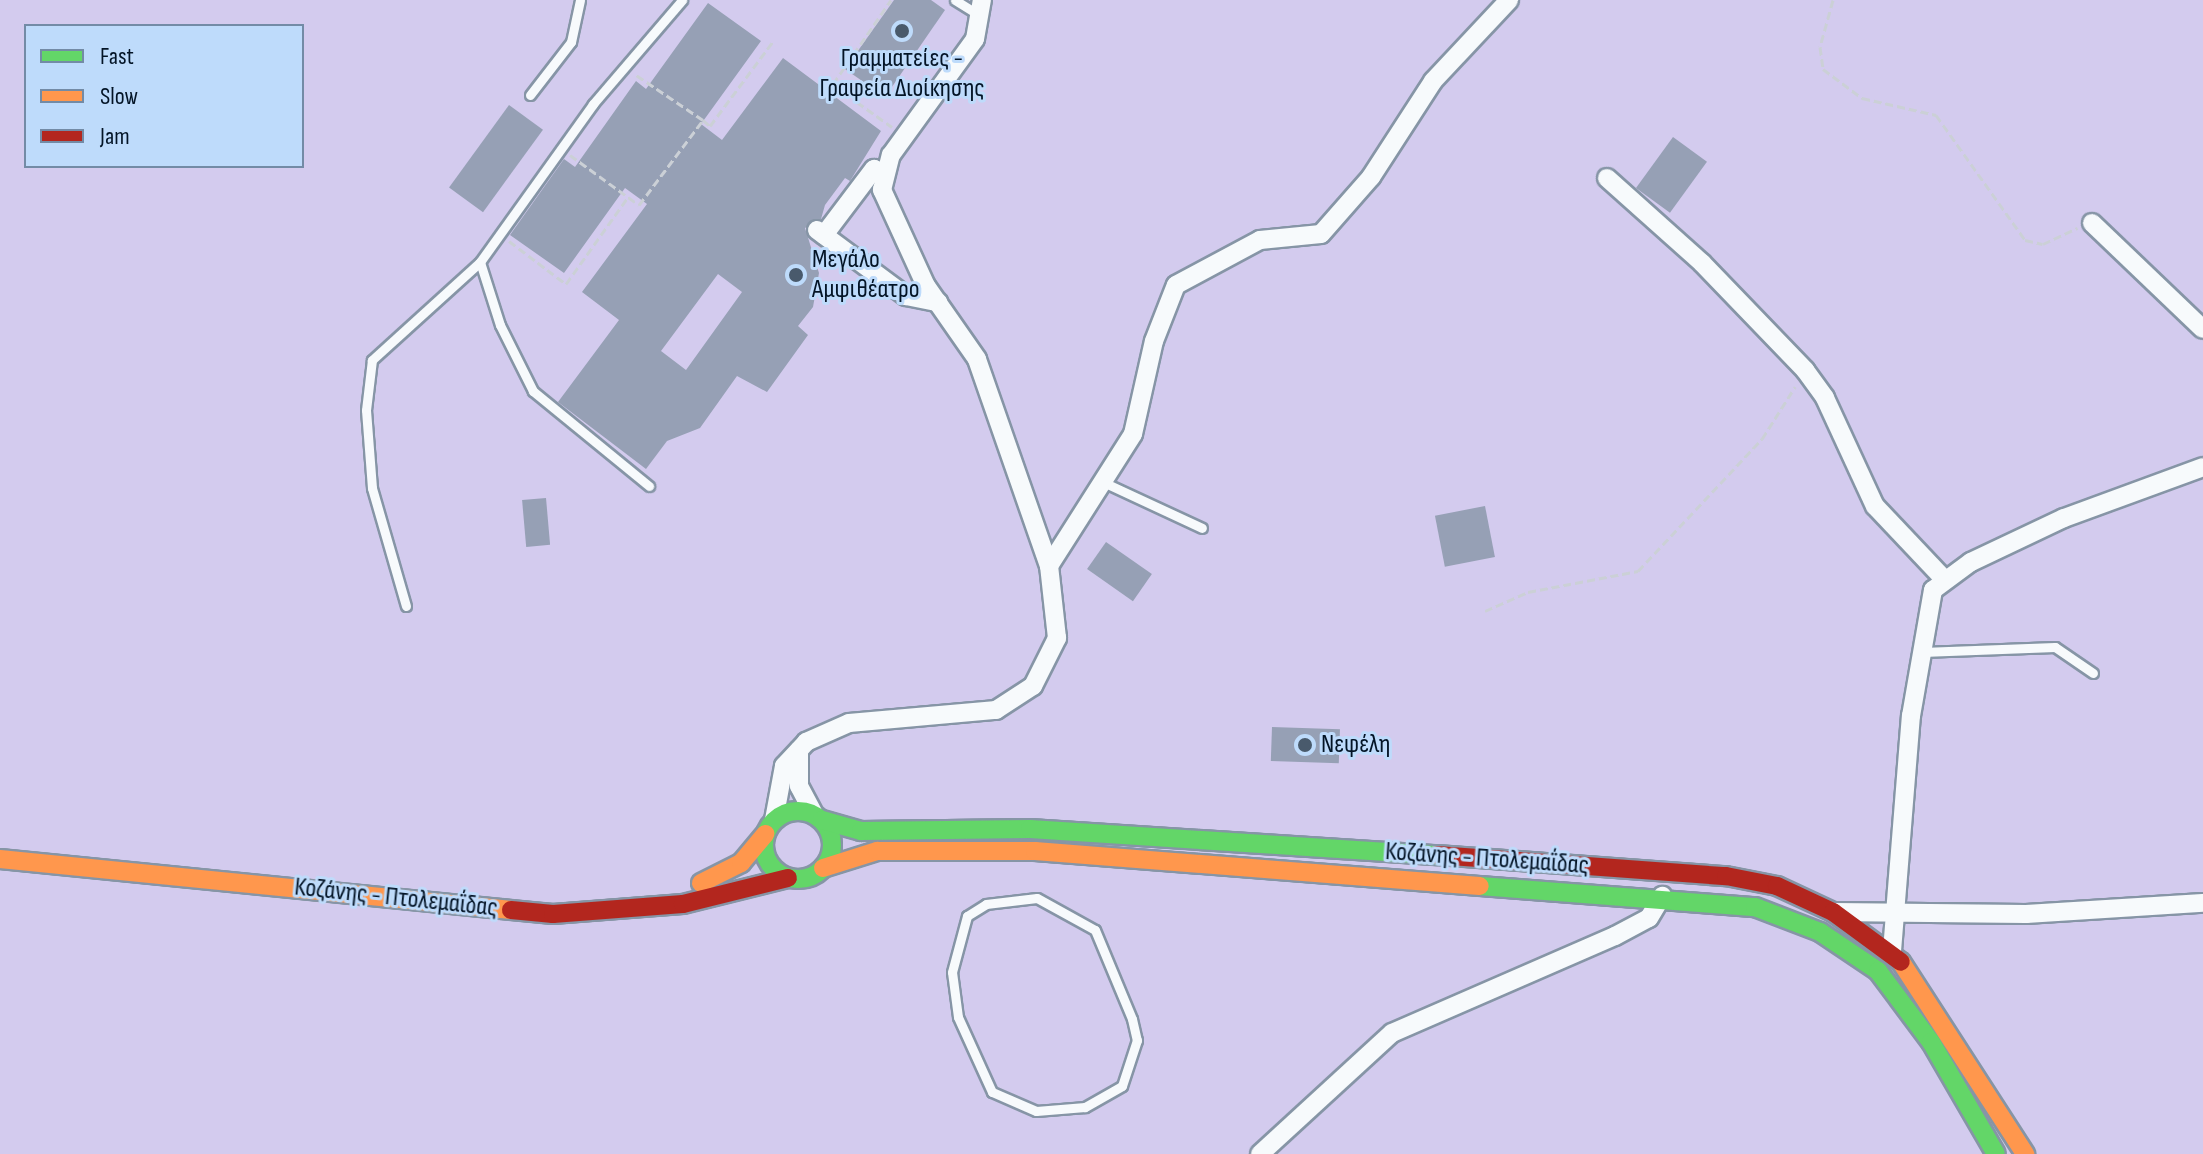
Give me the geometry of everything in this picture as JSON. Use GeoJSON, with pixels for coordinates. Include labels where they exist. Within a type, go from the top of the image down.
{"type":"FeatureCollection","features":[{"type":"Feature","properties":{"kind":"main road"},"geometry":{"type":"LineString","coordinates":[[793,810],[818,817],[833,844],[823,868],[807,878],[788,878],[768,861],[770,827],[793,810]]}},
{"type":"Feature","properties":{"kind":"main road","name":"Κοζάνης - Πτολεμαΐδας"},"geometry":{"type":"LineString","coordinates":[[818,817],[861,831],[1115,833],[1726,876],[1777,886],[1833,912],[1892,951],[1930,995],[2025,1154]]}},
{"type":"Feature","properties":{"kind":"main road","name":"Κοζάνης - Πτολεμαΐδας"},"geometry":{"type":"LineString","coordinates":[[0,842],[567,897],[713,880],[749,856],[770,827]]}},
{"type":"Feature","properties":{"kind":"main road","name":"Κοζάνης - Πτολεμαΐδας"},"geometry":{"type":"LineString","coordinates":[[823,868],[862,853],[952,848],[1662,896],[1778,913],[1871,966],[1909,1009],[1996,1154]]}},
{"type":"Feature","properties":{"kind":"main road","name":"Κοζάνης - Πτολεμαΐδας"},"geometry":{"type":"LineString","coordinates":[[0,859],[553,914],[683,904],[788,878]]}},
{"type":"Feature","properties":{"kind":"street"},"geometry":{"type":"LineString","coordinates":[[1049,566],[1133,434],[1154,341],[1176,285],[1260,240],[1321,234],[1371,177],[1433,81],[1509,0]]}},
{"type":"Feature","properties":{"kind":"street"},"geometry":{"type":"LineString","coordinates":[[770,827],[784,766],[799,750],[849,723],[981,712],[1024,694],[1043,673],[1057,638],[1049,566],[977,359],[938,302],[893,223],[882,174],[904,136],[975,39],[982,8]]}},
{"type":"Feature","properties":{"kind":"street"},"geometry":{"type":"LineString","coordinates":[[882,174],[874,169],[820,232],[906,296],[938,302]]}},
{"type":"Feature","properties":{"kind":"street"},"geometry":{"type":"LineString","coordinates":[[1607,178],[1805,370],[1825,398],[1875,506],[1943,578]]}},
{"type":"Feature","properties":{"kind":"street"},"geometry":{"type":"LineString","coordinates":[[2092,223],[2203,329]]}},
{"type":"Feature","properties":{"kind":"street"},"geometry":{"type":"LineString","coordinates":[[1892,951],[1893,912],[1919,652],[1928,603],[1943,578],[2064,518],[2203,467]]}},
{"type":"Feature","properties":{"kind":"street"},"geometry":{"type":"LineString","coordinates":[[799,750],[799,786],[818,817]]}},
{"type":"Feature","properties":{"kind":"street"},"geometry":{"type":"LineString","coordinates":[[1260,1154],[1392,1033],[1615,936],[1649,918],[1662,896]]}},
{"type":"Feature","properties":{"kind":"street"},"geometry":{"type":"LineString","coordinates":[[1833,912],[2098,912],[2203,903]]}},
{"type":"Feature","properties":{"kind":"lane"},"geometry":{"type":"LineString","coordinates":[[530,95],[571,42],[580,0]]}},
{"type":"Feature","properties":{"kind":"lane"},"geometry":{"type":"LineString","coordinates":[[406,606],[372,488],[366,380],[386,342],[480,262],[561,148],[682,0]]}},
{"type":"Feature","properties":{"kind":"lane"},"geometry":{"type":"LineString","coordinates":[[955,0],[982,8]]}},
{"type":"Feature","properties":{"kind":"lane"},"geometry":{"type":"LineString","coordinates":[[480,262],[500,325],[533,391],[649,486]]}},
{"type":"Feature","properties":{"kind":"lane"},"geometry":{"type":"LineString","coordinates":[[1103,482],[1202,528]]}},
{"type":"Feature","properties":{"kind":"lane"},"geometry":{"type":"LineString","coordinates":[[1919,652],[2055,647],[2093,673]]}},
{"type":"Feature","properties":{"kind":"lane"},"geometry":{"type":"LineString","coordinates":[[1037,898],[1095,930],[1137,1040],[1122,1086],[1085,1107],[1063,1110],[1036,1111],[992,1092],[958,1017],[952,972],[967,916],[986,904],[1037,898]]}},
{"type":"Feature","properties":{"kind":"path"},"geometry":{"type":"LineString","coordinates":[[833,84],[891,0]]}},
{"type":"Feature","properties":{"kind":"path"},"geometry":{"type":"LineString","coordinates":[[1833,0],[1820,47],[1823,69],[1877,104],[1936,115],[2029,243],[2043,244],[2092,223]]}},
{"type":"Feature","properties":{"kind":"path"},"geometry":{"type":"LineString","coordinates":[[627,68],[710,126],[774,40]]}},
{"type":"Feature","properties":{"kind":"path"},"geometry":{"type":"LineString","coordinates":[[917,51],[950,75]]}},
{"type":"Feature","properties":{"kind":"path"},"geometry":{"type":"LineString","coordinates":[[857,102],[904,136]]}},
{"type":"Feature","properties":{"kind":"path"},"geometry":{"type":"LineString","coordinates":[[561,148],[639,205],[703,120]]}},
{"type":"Feature","properties":{"kind":"path"},"geometry":{"type":"LineString","coordinates":[[499,234],[566,284],[628,197]]}},
{"type":"Feature","properties":{"kind":"path"},"geometry":{"type":"LineString","coordinates":[[1485,611],[1528,592],[1625,576],[1650,562],[1762,439],[1805,370]]}},
{"type":"Feature","properties":{"kind":"shaded area"},"geometry":{"type":"Polygon","coordinates":[[[0,0],[2203,0],[2203,1154],[0,1154],[0,0]]]}},
{"type":"Feature","properties":{"kind":"building","name":"Γραμματείες - Γραφεία Διοίκησης"},"geometry":{"type":"Polygon","coordinates":[[[894,0],[931,0],[945,10],[885,97],[845,69],[894,0]]]}},
{"type":"Feature","properties":{"kind":"building"},"geometry":{"type":"Polygon","coordinates":[[[708,3],[761,41],[701,124],[722,140],[783,58],[881,131],[850,181],[845,178],[825,205],[821,219],[805,228],[819,273],[813,307],[798,326],[808,335],[767,392],[737,376],[700,428],[667,441],[646,469],[558,402],[619,320],[582,292],[647,204],[625,188],[564,273],[510,235],[564,159],[575,167],[636,81],[646,89],[708,3]],[[718,274],[661,351],[686,370],[742,292],[718,274]]]}},
{"type":"Feature","properties":{"kind":"building"},"geometry":{"type":"Polygon","coordinates":[[[509,105],[543,130],[483,212],[449,188],[509,105]]]}},
{"type":"Feature","properties":{"kind":"building"},"geometry":{"type":"Polygon","coordinates":[[[1673,137],[1707,162],[1670,213],[1636,188],[1673,137]]]}},
{"type":"Feature","properties":{"kind":"building"},"geometry":{"type":"Polygon","coordinates":[[[546,498],[550,545],[526,547],[522,500],[546,498]]]}},
{"type":"Feature","properties":{"kind":"building"},"geometry":{"type":"Polygon","coordinates":[[[1485,506],[1495,557],[1445,567],[1435,516],[1485,506]]]}},
{"type":"Feature","properties":{"kind":"building"},"geometry":{"type":"Polygon","coordinates":[[[1106,542],[1152,574],[1133,601],[1087,569],[1106,542]]]}},
{"type":"Feature","properties":{"kind":"building","name":"Νεφέλη"},"geometry":{"type":"Polygon","coordinates":[[[1272,727],[1340,729],[1339,763],[1271,761],[1272,727]]]}},
{"type":"Feature","properties":{"kind":"traffic: fast"},"geometry":{"type":"LineString","coordinates":[[805,811],[826,826],[832,845],[830,858],[822,869],[805,879],[791,879],[774,869],[766,858],[764,838],[774,821],[785,813],[805,811]]}},
{"type":"Feature","properties":{"kind":"traffic: fast"},"geometry":{"type":"LineString","coordinates":[[822,820],[861,831],[1030,829],[1437,855]]}},
{"type":"Feature","properties":{"kind":"traffic: fast"},"geometry":{"type":"LineString","coordinates":[[1480,886],[1755,907],[1820,932],[1878,971],[1931,1042],[1996,1154]]}},
{"type":"Feature","properties":{"kind":"traffic: slow"},"geometry":{"type":"LineString","coordinates":[[701,883],[741,863],[765,834]]}},
{"type":"Feature","properties":{"kind":"traffic: slow"},"geometry":{"type":"LineString","coordinates":[[823,868],[877,851],[1035,851],[1480,886]]}},
{"type":"Feature","properties":{"kind":"traffic: slow"},"geometry":{"type":"LineString","coordinates":[[0,859],[511,910]]}},
{"type":"Feature","properties":{"kind":"traffic: slow"},"geometry":{"type":"LineString","coordinates":[[1901,962],[2025,1154]]}},
{"type":"Feature","properties":{"kind":"traffic: jam"},"geometry":{"type":"LineString","coordinates":[[1437,855],[1726,876],[1777,886],[1833,912],[1901,962]]}},
{"type":"Feature","properties":{"kind":"traffic: jam"},"geometry":{"type":"LineString","coordinates":[[511,910],[553,914],[683,904],[788,878]]}},
{"type":"Feature","properties":{"kind":"place","name":"Γραμματείες - Γραφεία Διοίκησης"},"geometry":{"type":"Point","coordinates":[902,31]}},
{"type":"Feature","properties":{"kind":"place","name":"Μεγάλο Αμφιθέατρο"},"geometry":{"type":"Point","coordinates":[796,275]}},
{"type":"Feature","properties":{"kind":"place","name":"Νεφέλη"},"geometry":{"type":"Point","coordinates":[1305,745]}}]}
